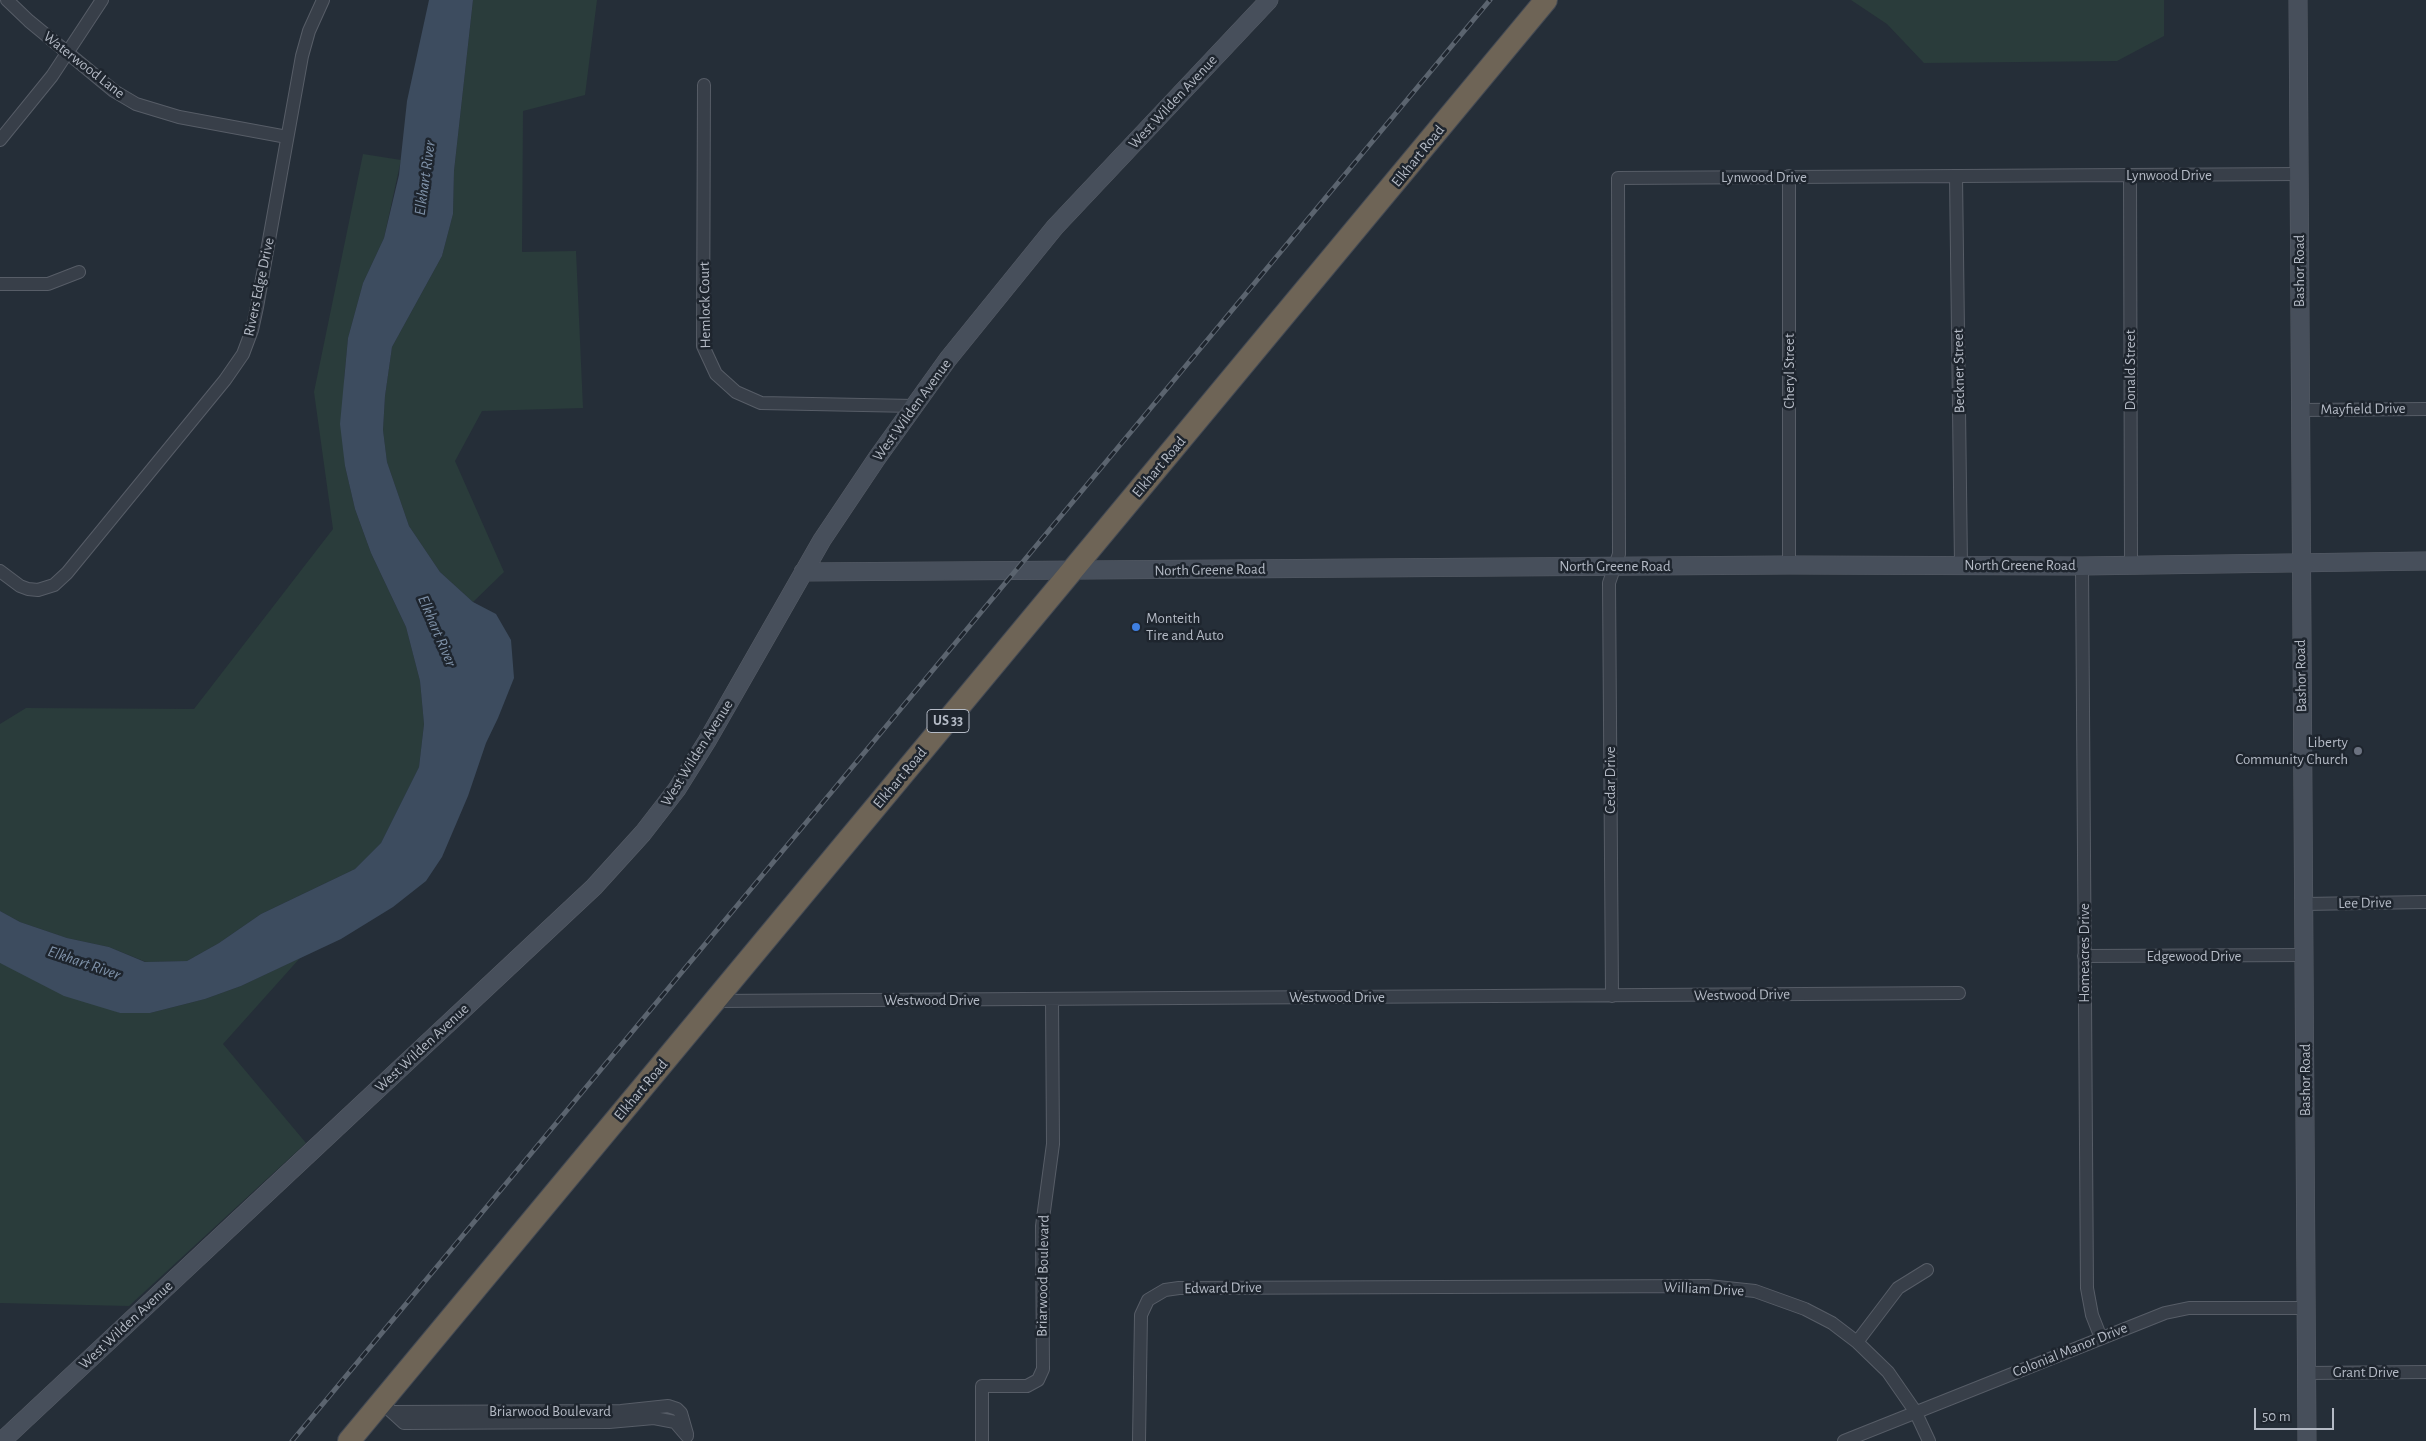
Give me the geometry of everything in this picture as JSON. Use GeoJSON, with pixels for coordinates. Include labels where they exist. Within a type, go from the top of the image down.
{"type":"FeatureCollection","features":[{"type":"Feature","properties":{"kind":"highway","name":"Elkhart Road"},"geometry":{"type":"LineString","coordinates":[[349,1441],[387,1407],[715,1001],[1546,0]]}},
{"type":"Feature","properties":{"kind":"street","name":"Waterwood Lane"},"geometry":{"type":"LineString","coordinates":[[7,0],[114,91],[136,104],[155,112],[288,137]]}},
{"type":"Feature","properties":{"kind":"street"},"geometry":{"type":"LineString","coordinates":[[0,140],[69,53],[102,0]]}},
{"type":"Feature","properties":{"kind":"street","name":"Rivers Edge Drive"},"geometry":{"type":"LineString","coordinates":[[0,571],[20,586],[38,590],[54,585],[67,573],[225,380],[244,354],[257,307],[302,56],[309,31],[323,0]]}},
{"type":"Feature","properties":{"kind":"street","name":"West Wilden Avenue"},"geometry":{"type":"LineString","coordinates":[[2,1441],[600,881],[643,833],[677,789],[822,540],[914,406],[960,344],[1055,228],[1269,0]]}},
{"type":"Feature","properties":{"kind":"street","name":"Bashor Road"},"geometry":{"type":"LineString","coordinates":[[2298,0],[2306,1441]]}},
{"type":"Feature","properties":{"kind":"street","name":"Hemlock Court"},"geometry":{"type":"LineString","coordinates":[[704,85],[703,346],[716,374],[736,392],[761,403],[914,406]]}},
{"type":"Feature","properties":{"kind":"street","name":"Lynwood Drive"},"geometry":{"type":"LineString","coordinates":[[1615,566],[1619,554],[1618,178],[2299,174]]}},
{"type":"Feature","properties":{"kind":"street","name":"Donald Street"},"geometry":{"type":"LineString","coordinates":[[2130,175],[2131,565]]}},
{"type":"Feature","properties":{"kind":"street","name":"Cheryl Street"},"geometry":{"type":"LineString","coordinates":[[1789,176],[1790,565]]}},
{"type":"Feature","properties":{"kind":"street","name":"Beckner Street"},"geometry":{"type":"LineString","coordinates":[[1956,176],[1961,565]]}},
{"type":"Feature","properties":{"kind":"street"},"geometry":{"type":"LineString","coordinates":[[0,284],[48,284],[79,272]]}},
{"type":"Feature","properties":{"kind":"street","name":"Mayfield Drive"},"geometry":{"type":"LineString","coordinates":[[2299,410],[2426,409]]}},
{"type":"Feature","properties":{"kind":"street","name":"North Greene Road"},"geometry":{"type":"LineString","coordinates":[[804,572],[1790,565],[2082,566],[2426,561]]}},
{"type":"Feature","properties":{"kind":"street","name":"Cedar Drive"},"geometry":{"type":"LineString","coordinates":[[1612,996],[1608,583],[1615,566]]}},
{"type":"Feature","properties":{"kind":"street","name":"Homeacres Drive"},"geometry":{"type":"LineString","coordinates":[[2082,566],[2087,1288],[2092,1316],[2101,1338]]}},
{"type":"Feature","properties":{"kind":"street","name":"Lee Drive"},"geometry":{"type":"LineString","coordinates":[[2304,904],[2426,902]]}},
{"type":"Feature","properties":{"kind":"street","name":"Edgewood Drive"},"geometry":{"type":"LineString","coordinates":[[2084,956],[2304,956]]}},
{"type":"Feature","properties":{"kind":"street","name":"Westwood Drive"},"geometry":{"type":"LineString","coordinates":[[715,1001],[1959,993]]}},
{"type":"Feature","properties":{"kind":"street","name":"Briarwood Boulevard"},"geometry":{"type":"LineString","coordinates":[[982,1441],[982,1386],[1027,1386],[1038,1380],[1043,1369],[1042,1226],[1053,1144],[1052,999]]}},
{"type":"Feature","properties":{"kind":"street"},"geometry":{"type":"LineString","coordinates":[[1858,1342],[1898,1288],[1927,1270]]}},
{"type":"Feature","properties":{"kind":"street","name":"William Drive"},"geometry":{"type":"LineString","coordinates":[[1444,1287],[1708,1286],[1755,1291],[1805,1309],[1832,1323],[1858,1342],[1888,1372],[1915,1411],[1929,1441]]}},
{"type":"Feature","properties":{"kind":"street","name":"Edward Drive"},"geometry":{"type":"LineString","coordinates":[[1139,1441],[1139,1324],[1144,1306],[1153,1296],[1165,1290],[1179,1288],[1444,1287]]}},
{"type":"Feature","properties":{"kind":"street","name":"Colonial Manor Drive"},"geometry":{"type":"LineString","coordinates":[[1844,1441],[1915,1411],[2176,1309],[2306,1308]]}},
{"type":"Feature","properties":{"kind":"street","name":"Grant Drive"},"geometry":{"type":"LineString","coordinates":[[2306,1373],[2426,1372]]}},
{"type":"Feature","properties":{"kind":"street","name":"Briarwood Boulevard"},"geometry":{"type":"LineString","coordinates":[[387,1407],[404,1423],[609,1422],[666,1418],[680,1426],[687,1439]]}},
{"type":"Feature","properties":{"kind":"shaded area"},"geometry":{"type":"Polygon","coordinates":[[[473,0],[597,0],[585,95],[523,111],[522,252],[576,251],[583,408],[482,411],[455,461],[504,572],[473,602],[440,572],[409,526],[387,462],[383,430],[385,396],[392,347],[442,256],[453,214],[454,171],[473,0]]]}},
{"type":"Feature","properties":{"kind":"shaded area"},"geometry":{"type":"Polygon","coordinates":[[[1851,0],[2164,0],[2164,36],[2117,61],[1924,63],[1887,24],[1851,0]]]}},
{"type":"Feature","properties":{"kind":"shaded area"},"geometry":{"type":"Polygon","coordinates":[[[363,154],[401,160],[384,238],[363,283],[348,338],[344,380],[345,466],[355,509],[371,553],[406,627],[420,681],[424,724],[419,767],[381,843],[355,869],[261,914],[219,943],[187,961],[146,962],[109,947],[67,938],[20,922],[0,911],[0,724],[26,708],[194,709],[333,529],[314,392],[363,154]]]}},
{"type":"Feature","properties":{"kind":"shaded area"},"geometry":{"type":"Polygon","coordinates":[[[300,958],[223,1044],[306,1143],[129,1306],[0,1303],[0,963],[120,1013],[150,1013],[205,999],[241,986],[300,958]]]}},
{"type":"Feature","properties":{"kind":"water","name":"Elkhart River"},"geometry":{"type":"Polygon","coordinates":[[[429,0],[473,0],[454,171],[453,214],[442,256],[392,347],[385,396],[383,430],[387,462],[409,526],[440,572],[473,602],[496,614],[511,640],[514,678],[486,743],[468,796],[442,857],[426,881],[393,907],[341,939],[241,986],[205,999],[150,1013],[120,1013],[64,996],[0,963],[0,911],[20,922],[67,938],[109,947],[145,962],[187,961],[219,943],[261,914],[355,869],[381,843],[419,767],[424,724],[420,681],[406,627],[371,553],[355,509],[345,466],[340,424],[348,338],[363,283],[384,238],[399,175],[407,101],[429,0]]]}},
{"type":"Feature","properties":{"kind":"railway"},"geometry":{"type":"LineString","coordinates":[[292,1441],[1490,0]]}},
{"type":"Feature","properties":{"kind":"place","name":"Monteith Tire and Auto"},"geometry":{"type":"Point","coordinates":[1136,627]}},
{"type":"Feature","properties":{"kind":"place","name":"Liberty Community Church"},"geometry":{"type":"Point","coordinates":[2358,751]}}]}
